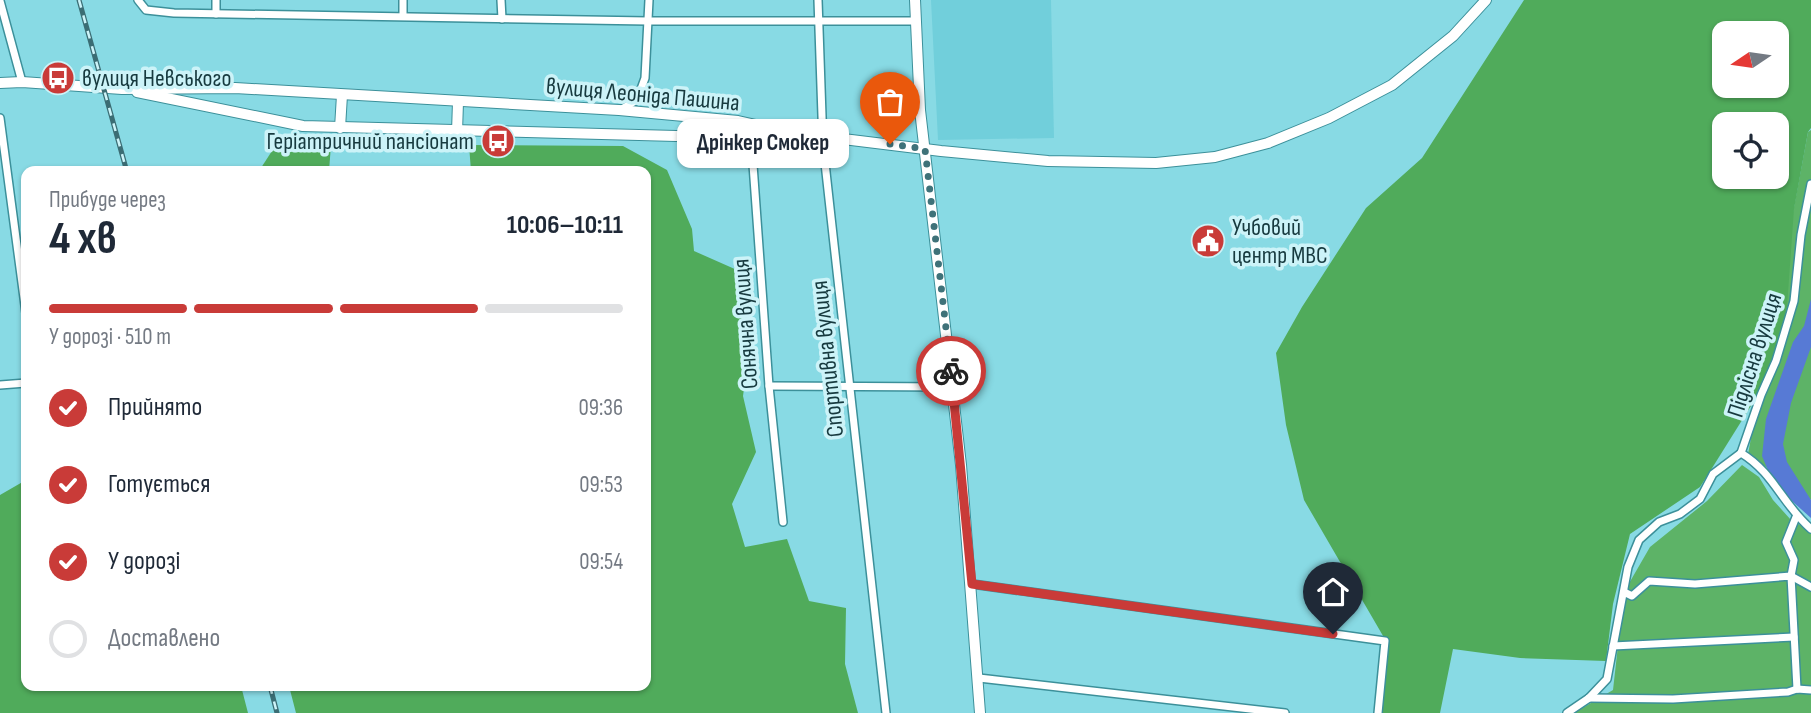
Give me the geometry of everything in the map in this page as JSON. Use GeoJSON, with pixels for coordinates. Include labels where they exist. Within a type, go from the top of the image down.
{"type":"FeatureCollection","features":[{"type":"Feature","properties":{"kind":"main road"},"geometry":{"type":"LineString","coordinates":[[915,0],[919,101],[972,584],[980,713]]}},
{"type":"Feature","properties":{"kind":"main road"},"geometry":{"type":"LineString","coordinates":[[786,132],[1048,161],[1156,163],[1215,157],[1268,144],[1329,118],[1392,85],[1453,36],[1486,0]]}},
{"type":"Feature","properties":{"kind":"main road"},"geometry":{"type":"LineString","coordinates":[[0,83],[122,89]]}},
{"type":"Feature","properties":{"kind":"main road","name":"вулиця Леоніда Пашина"},"geometry":{"type":"LineString","coordinates":[[122,89],[177,86],[235,88],[619,110],[750,123],[786,132]]}},
{"type":"Feature","properties":{"kind":"main road","name":"вулиця Леоніда Пашина"},"geometry":{"type":"LineString","coordinates":[[122,89],[303,126],[751,138],[786,132]]}},
{"type":"Feature","properties":{"kind":"main road"},"geometry":{"type":"LineString","coordinates":[[340,128],[342,95]]}},
{"type":"Feature","properties":{"kind":"main road"},"geometry":{"type":"LineString","coordinates":[[457,132],[458,102]]}},
{"type":"Feature","properties":{"kind":"street"},"geometry":{"type":"LineString","coordinates":[[138,0],[146,10],[216,14],[818,23],[915,21]]}},
{"type":"Feature","properties":{"kind":"street"},"geometry":{"type":"LineString","coordinates":[[216,0],[216,14]]}},
{"type":"Feature","properties":{"kind":"street"},"geometry":{"type":"LineString","coordinates":[[403,0],[403,15]]}},
{"type":"Feature","properties":{"kind":"street"},"geometry":{"type":"LineString","coordinates":[[501,0],[502,19]]}},
{"type":"Feature","properties":{"kind":"street"},"geometry":{"type":"LineString","coordinates":[[619,110],[637,100],[645,78],[649,0]]}},
{"type":"Feature","properties":{"kind":"street","name":"Спортивна вулиця"},"geometry":{"type":"LineString","coordinates":[[818,0],[822,135],[886,713]]}},
{"type":"Feature","properties":{"kind":"street"},"geometry":{"type":"LineString","coordinates":[[0,1],[22,82]]}},
{"type":"Feature","properties":{"kind":"street"},"geometry":{"type":"LineString","coordinates":[[0,118],[21,276]]}},
{"type":"Feature","properties":{"kind":"street","name":"Сонячна вулиця"},"geometry":{"type":"LineString","coordinates":[[750,123],[769,386],[783,522]]}},
{"type":"Feature","properties":{"kind":"street","name":"Підлісна вулиця"},"geometry":{"type":"LineString","coordinates":[[1741,453],[1776,361],[1794,300],[1801,235],[1811,184]]}},
{"type":"Feature","properties":{"kind":"street"},"geometry":{"type":"LineString","coordinates":[[0,385],[21,383]]}},
{"type":"Feature","properties":{"kind":"street"},"geometry":{"type":"LineString","coordinates":[[769,386],[952,387]]}},
{"type":"Feature","properties":{"kind":"street"},"geometry":{"type":"LineString","coordinates":[[1567,713],[1589,698],[1607,679],[1628,567],[1639,540],[1659,522],[1680,514],[1700,499],[1713,474],[1741,453],[1765,471],[1796,516],[1811,529]]}},
{"type":"Feature","properties":{"kind":"street"},"geometry":{"type":"LineString","coordinates":[[1796,516],[1786,542],[1794,560],[1791,576],[1797,689]]}},
{"type":"Feature","properties":{"kind":"street"},"geometry":{"type":"LineString","coordinates":[[1624,592],[1632,596],[1649,581],[1695,584],[1791,576],[1811,587]]}},
{"type":"Feature","properties":{"kind":"street"},"geometry":{"type":"LineString","coordinates":[[972,584],[1385,641],[1378,713]]}},
{"type":"Feature","properties":{"kind":"street"},"geometry":{"type":"LineString","coordinates":[[1613,646],[1794,638]]}},
{"type":"Feature","properties":{"kind":"street"},"geometry":{"type":"LineString","coordinates":[[979,678],[1285,713]]}},
{"type":"Feature","properties":{"kind":"street"},"geometry":{"type":"LineString","coordinates":[[1589,698],[1673,699],[1811,690]]}},
{"type":"Feature","properties":{"kind":"shaded area"},"geometry":{"type":"Polygon","coordinates":[[[931,0],[1051,0],[1054,138],[938,140],[931,0]]]}},
{"type":"Feature","properties":{"kind":"green space"},"geometry":{"type":"Polygon","coordinates":[[[1524,0],[1811,0],[1811,128],[1808,132],[1794,209],[1787,307],[1764,385],[1700,487],[1630,534],[1613,604],[1606,661],[1520,658],[1453,649],[1440,713],[1379,713],[1386,641],[1304,500],[1286,425],[1276,353],[1302,307],[1366,208],[1422,158],[1524,0]]]}},
{"type":"Feature","properties":{"kind":"green space"},"geometry":{"type":"Polygon","coordinates":[[[1811,130],[1811,500],[1748,454],[1808,132],[1811,130]]]}},
{"type":"Feature","properties":{"kind":"green space"},"geometry":{"type":"Polygon","coordinates":[[[281,137],[331,145],[329,166],[262,166],[281,137]]]}},
{"type":"Feature","properties":{"kind":"green space"},"geometry":{"type":"Polygon","coordinates":[[[469,145],[623,146],[667,170],[692,229],[694,251],[737,270],[751,338],[743,396],[756,452],[732,504],[745,547],[787,539],[809,601],[846,608],[845,664],[858,713],[296,713],[290,691],[651,691],[651,166],[471,166],[469,145]]]}},
{"type":"Feature","properties":{"kind":"green space"},"geometry":{"type":"Polygon","coordinates":[[[1742,465],[1759,477],[1773,500],[1791,520],[1811,531],[1811,713],[1574,713],[1613,690],[1624,592],[1650,547],[1707,501],[1742,465]]]}},
{"type":"Feature","properties":{"kind":"green space"},"geometry":{"type":"Polygon","coordinates":[[[21,483],[21,691],[242,691],[248,713],[0,713],[0,495],[21,483]]]}},
{"type":"Feature","properties":{"kind":"water"},"geometry":{"type":"Polygon","coordinates":[[[1811,299],[1811,347],[1791,403],[1783,444],[1787,462],[1811,500],[1811,518],[1774,485],[1762,456],[1766,419],[1793,342],[1804,326],[1811,299]]]}},
{"type":"Feature","properties":{"kind":"railway"},"geometry":{"type":"LineString","coordinates":[[79,0],[125,166]]}},
{"type":"Feature","properties":{"kind":"railway"},"geometry":{"type":"LineString","coordinates":[[271,691],[277,713]]}},
{"type":"Feature","properties":{"kind":"way so far"},"geometry":{"type":"LineString","coordinates":[[890,144],[925,149],[951,371]]}},
{"type":"Feature","properties":{"kind":"place","name":"вулиця Невського"},"geometry":{"type":"Point","coordinates":[58,78]}},
{"type":"Feature","properties":{"kind":"place","name":"Геріатричний пансіонат"},"geometry":{"type":"Point","coordinates":[498,141]}},
{"type":"Feature","properties":{"kind":"place","name":"Дрінкер Смокер"},"geometry":{"type":"Point","coordinates":[890,144]}},
{"type":"Feature","properties":{"kind":"place","name":"Учбовий центр МВС"},"geometry":{"type":"Point","coordinates":[1208,241]}},
{"type":"Feature","properties":{"kind":"route"},"geometry":{"type":"LineString","coordinates":[[951,371],[972,584],[1333,634]]}}]}
